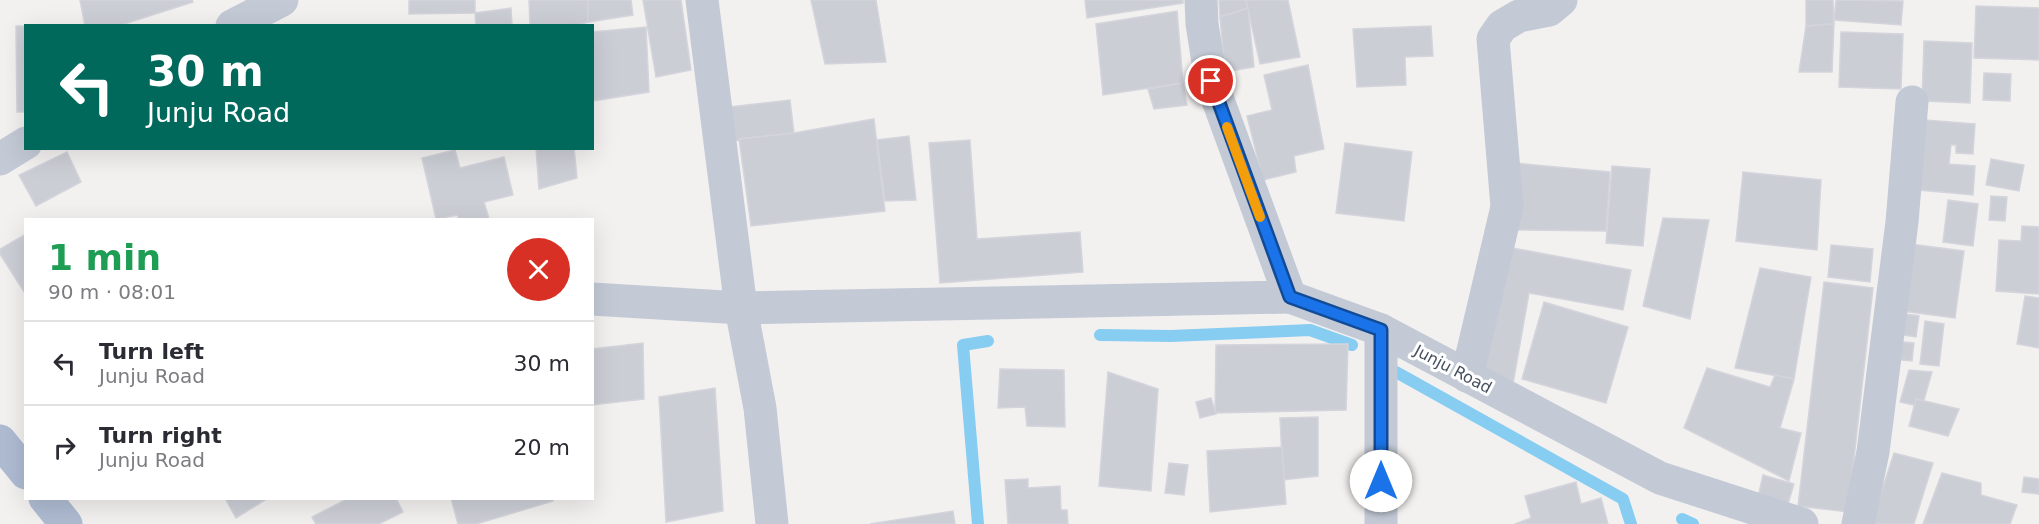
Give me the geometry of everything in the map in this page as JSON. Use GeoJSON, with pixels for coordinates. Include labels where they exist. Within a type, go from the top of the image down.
{"type":"FeatureCollection","features":[{"type":"Feature","properties":{"kind":"main road"},"geometry":{"type":"LineString","coordinates":[[47,500],[66,524]]}},
{"type":"Feature","properties":{"kind":"street"},"geometry":{"type":"LineString","coordinates":[[236,24],[282,0]]}},
{"type":"Feature","properties":{"kind":"street"},"geometry":{"type":"LineString","coordinates":[[702,0],[741,308],[760,408],[772,524]]}},
{"type":"Feature","properties":{"kind":"street"},"geometry":{"type":"LineString","coordinates":[[594,299],[741,308],[1290,297],[1211,81],[1202,24],[1201,0]]}},
{"type":"Feature","properties":{"kind":"street"},"geometry":{"type":"LineString","coordinates":[[1467,376],[1507,207],[1493,39],[1502,26],[1519,16],[1549,10],[1561,0]]}},
{"type":"Feature","properties":{"kind":"street"},"geometry":{"type":"LineString","coordinates":[[1858,524],[1873,452],[1902,222],[1912,102]]}},
{"type":"Feature","properties":{"kind":"street"},"geometry":{"type":"LineString","coordinates":[[0,159],[24,144]]}},
{"type":"Feature","properties":{"kind":"street","name":"Junju Road"},"geometry":{"type":"LineString","coordinates":[[1290,297],[1381,330],[1660,478],[1802,524]]}},
{"type":"Feature","properties":{"kind":"street"},"geometry":{"type":"LineString","coordinates":[[1381,330],[1381,524]]}},
{"type":"Feature","properties":{"kind":"building"},"geometry":{"type":"Polygon","coordinates":[[[80,0],[192,0],[193,2],[124,24],[85,24],[80,0]]]}},
{"type":"Feature","properties":{"kind":"building"},"geometry":{"type":"Polygon","coordinates":[[[409,0],[475,0],[475,13],[409,14],[409,0]]]}},
{"type":"Feature","properties":{"kind":"building"},"geometry":{"type":"Polygon","coordinates":[[[529,0],[588,0],[588,22],[530,24],[529,0]]]}},
{"type":"Feature","properties":{"kind":"building"},"geometry":{"type":"Polygon","coordinates":[[[588,0],[631,0],[633,15],[588,22],[588,0]]]}},
{"type":"Feature","properties":{"kind":"building"},"geometry":{"type":"Polygon","coordinates":[[[643,0],[681,0],[691,70],[656,77],[643,0]]]}},
{"type":"Feature","properties":{"kind":"building"},"geometry":{"type":"Polygon","coordinates":[[[811,0],[876,0],[886,62],[825,64],[811,0]]]}},
{"type":"Feature","properties":{"kind":"building"},"geometry":{"type":"Polygon","coordinates":[[[1085,0],[1183,0],[1183,3],[1087,18],[1085,0]]]}},
{"type":"Feature","properties":{"kind":"building"},"geometry":{"type":"Polygon","coordinates":[[[1219,0],[1246,0],[1248,8],[1220,17],[1219,0]]]}},
{"type":"Feature","properties":{"kind":"building"},"geometry":{"type":"Polygon","coordinates":[[[1246,0],[1288,0],[1300,57],[1260,64],[1246,0]]]}},
{"type":"Feature","properties":{"kind":"building"},"geometry":{"type":"Polygon","coordinates":[[[1806,0],[1833,0],[1834,24],[1806,26],[1806,0]]]}},
{"type":"Feature","properties":{"kind":"building"},"geometry":{"type":"Polygon","coordinates":[[[1836,0],[1903,1],[1901,25],[1834,20],[1836,0]]]}},
{"type":"Feature","properties":{"kind":"building"},"geometry":{"type":"Polygon","coordinates":[[[1976,6],[2039,8],[2039,60],[1974,58],[1976,6]]]}},
{"type":"Feature","properties":{"kind":"building"},"geometry":{"type":"Polygon","coordinates":[[[511,8],[512,24],[476,24],[475,13],[511,8]]]}},
{"type":"Feature","properties":{"kind":"building"},"geometry":{"type":"Polygon","coordinates":[[[1248,8],[1254,67],[1225,72],[1220,17],[1248,8]]]}},
{"type":"Feature","properties":{"kind":"building"},"geometry":{"type":"Polygon","coordinates":[[[1177,11],[1183,83],[1103,95],[1096,24],[1177,11]]]}},
{"type":"Feature","properties":{"kind":"building"},"geometry":{"type":"Polygon","coordinates":[[[1834,24],[1832,72],[1799,72],[1806,26],[1834,24]]]}},
{"type":"Feature","properties":{"kind":"building"},"geometry":{"type":"Polygon","coordinates":[[[16,26],[24,26],[24,112],[17,112],[16,26]]]}},
{"type":"Feature","properties":{"kind":"building"},"geometry":{"type":"Polygon","coordinates":[[[1431,26],[1433,56],[1405,57],[1406,85],[1357,87],[1353,29],[1431,26]]]}},
{"type":"Feature","properties":{"kind":"building"},"geometry":{"type":"Polygon","coordinates":[[[646,27],[649,92],[594,101],[594,32],[646,27]]]}},
{"type":"Feature","properties":{"kind":"building"},"geometry":{"type":"Polygon","coordinates":[[[1841,32],[1903,34],[1901,89],[1839,87],[1841,32]]]}},
{"type":"Feature","properties":{"kind":"building"},"geometry":{"type":"Polygon","coordinates":[[[1924,41],[1972,43],[1970,103],[1922,101],[1924,41]]]}},
{"type":"Feature","properties":{"kind":"building"},"geometry":{"type":"Polygon","coordinates":[[[1308,65],[1324,149],[1294,156],[1296,172],[1263,180],[1247,116],[1272,110],[1264,75],[1308,65]]]}},
{"type":"Feature","properties":{"kind":"building"},"geometry":{"type":"Polygon","coordinates":[[[1984,73],[2011,74],[2010,101],[1983,100],[1984,73]]]}},
{"type":"Feature","properties":{"kind":"building"},"geometry":{"type":"Polygon","coordinates":[[[1183,83],[1187,105],[1154,109],[1148,89],[1183,83]]]}},
{"type":"Feature","properties":{"kind":"building"},"geometry":{"type":"Polygon","coordinates":[[[790,100],[794,133],[726,142],[721,108],[790,100]]]}},
{"type":"Feature","properties":{"kind":"building"},"geometry":{"type":"Polygon","coordinates":[[[874,119],[885,211],[751,226],[739,139],[794,133],[874,119]]]}},
{"type":"Feature","properties":{"kind":"building"},"geometry":{"type":"Polygon","coordinates":[[[1925,120],[1975,124],[1973,154],[1956,153],[1956,145],[1951,145],[1949,164],[1975,166],[1973,195],[1919,190],[1925,120]]]}},
{"type":"Feature","properties":{"kind":"building"},"geometry":{"type":"Polygon","coordinates":[[[909,136],[916,200],[885,201],[877,140],[909,136]]]}},
{"type":"Feature","properties":{"kind":"building"},"geometry":{"type":"Polygon","coordinates":[[[970,140],[977,239],[1080,232],[1083,272],[940,283],[929,143],[970,140]]]}},
{"type":"Feature","properties":{"kind":"building"},"geometry":{"type":"Polygon","coordinates":[[[1345,143],[1412,152],[1404,221],[1336,213],[1345,143]]]}},
{"type":"Feature","properties":{"kind":"building"},"geometry":{"type":"Polygon","coordinates":[[[455,150],[460,168],[504,157],[513,195],[484,202],[489,218],[458,218],[458,215],[436,218],[422,158],[455,150]]]}},
{"type":"Feature","properties":{"kind":"building"},"geometry":{"type":"Polygon","coordinates":[[[536,150],[574,150],[577,178],[539,189],[536,150]]]}},
{"type":"Feature","properties":{"kind":"building"},"geometry":{"type":"Polygon","coordinates":[[[67,152],[81,182],[36,206],[19,175],[67,152]]]}},
{"type":"Feature","properties":{"kind":"building"},"geometry":{"type":"Polygon","coordinates":[[[1991,159],[2024,165],[2019,191],[1986,185],[1991,159]]]}},
{"type":"Feature","properties":{"kind":"building"},"geometry":{"type":"Polygon","coordinates":[[[1514,163],[1610,172],[1606,231],[1518,230],[1514,163]]]}},
{"type":"Feature","properties":{"kind":"building"},"geometry":{"type":"Polygon","coordinates":[[[1612,166],[1650,169],[1643,246],[1606,243],[1612,166]]]}},
{"type":"Feature","properties":{"kind":"building"},"geometry":{"type":"Polygon","coordinates":[[[1743,172],[1821,180],[1817,250],[1736,241],[1743,172]]]}},
{"type":"Feature","properties":{"kind":"building"},"geometry":{"type":"Polygon","coordinates":[[[1991,196],[2007,197],[2005,221],[1989,220],[1991,196]]]}},
{"type":"Feature","properties":{"kind":"building"},"geometry":{"type":"Polygon","coordinates":[[[1948,200],[1978,204],[1973,246],[1943,242],[1948,200]]]}},
{"type":"Feature","properties":{"kind":"building"},"geometry":{"type":"Polygon","coordinates":[[[1663,218],[1709,220],[1690,319],[1643,306],[1663,218]]]}},
{"type":"Feature","properties":{"kind":"building"},"geometry":{"type":"Polygon","coordinates":[[[2022,226],[2039,227],[2039,294],[1996,291],[1999,240],[2021,241],[2022,226]]]}},
{"type":"Feature","properties":{"kind":"building"},"geometry":{"type":"Polygon","coordinates":[[[24,235],[24,292],[0,254],[0,249],[24,235]]]}},
{"type":"Feature","properties":{"kind":"building"},"geometry":{"type":"Polygon","coordinates":[[[1910,244],[1964,251],[1955,318],[1902,311],[1910,244]]]}},
{"type":"Feature","properties":{"kind":"building"},"geometry":{"type":"Polygon","coordinates":[[[1831,245],[1873,249],[1870,282],[1828,277],[1831,245]]]}},
{"type":"Feature","properties":{"kind":"building"},"geometry":{"type":"Polygon","coordinates":[[[1502,246],[1631,270],[1623,310],[1529,293],[1513,384],[1478,378],[1502,246]]]}},
{"type":"Feature","properties":{"kind":"building"},"geometry":{"type":"Polygon","coordinates":[[[1760,268],[1811,277],[1794,379],[1735,368],[1760,268]]]}},
{"type":"Feature","properties":{"kind":"building"},"geometry":{"type":"Polygon","coordinates":[[[1824,282],[1873,288],[1848,512],[1798,506],[1824,282]]]}},
{"type":"Feature","properties":{"kind":"building"},"geometry":{"type":"Polygon","coordinates":[[[2025,296],[2039,298],[2039,348],[2017,344],[2025,296]]]}},
{"type":"Feature","properties":{"kind":"building"},"geometry":{"type":"Polygon","coordinates":[[[1544,302],[1628,327],[1606,403],[1522,379],[1544,302]]]}},
{"type":"Feature","properties":{"kind":"building"},"geometry":{"type":"Polygon","coordinates":[[[1899,313],[1919,316],[1916,337],[1897,334],[1899,313]]]}},
{"type":"Feature","properties":{"kind":"building"},"geometry":{"type":"Polygon","coordinates":[[[1925,321],[1944,324],[1939,366],[1920,364],[1925,321]]]}},
{"type":"Feature","properties":{"kind":"building"},"geometry":{"type":"Polygon","coordinates":[[[1893,341],[1914,343],[1912,361],[1892,359],[1893,341]]]}},
{"type":"Feature","properties":{"kind":"building"},"geometry":{"type":"Polygon","coordinates":[[[643,343],[644,399],[594,405],[594,349],[643,343]]]}},
{"type":"Feature","properties":{"kind":"building"},"geometry":{"type":"Polygon","coordinates":[[[1348,344],[1346,410],[1215,413],[1216,345],[1348,344]]]}},
{"type":"Feature","properties":{"kind":"building"},"geometry":{"type":"Polygon","coordinates":[[[1707,368],[1770,387],[1775,375],[1794,379],[1780,428],[1801,433],[1789,481],[1684,428],[1707,368]]]}},
{"type":"Feature","properties":{"kind":"building"},"geometry":{"type":"Polygon","coordinates":[[[1000,369],[1064,370],[1065,427],[1027,426],[1025,407],[998,408],[1000,369]]]}},
{"type":"Feature","properties":{"kind":"building"},"geometry":{"type":"Polygon","coordinates":[[[1909,370],[1932,372],[1922,407],[1900,402],[1909,370]]]}},
{"type":"Feature","properties":{"kind":"building"},"geometry":{"type":"Polygon","coordinates":[[[1108,372],[1158,389],[1151,491],[1099,486],[1108,372]]]}},
{"type":"Feature","properties":{"kind":"building"},"geometry":{"type":"Polygon","coordinates":[[[715,388],[723,511],[666,522],[659,397],[715,388]]]}},
{"type":"Feature","properties":{"kind":"building"},"geometry":{"type":"Polygon","coordinates":[[[1211,398],[1216,414],[1200,418],[1196,402],[1211,398]]]}},
{"type":"Feature","properties":{"kind":"building"},"geometry":{"type":"Polygon","coordinates":[[[1916,399],[1959,409],[1948,436],[1909,426],[1916,399]]]}},
{"type":"Feature","properties":{"kind":"building"},"geometry":{"type":"Polygon","coordinates":[[[1318,417],[1318,476],[1283,480],[1280,418],[1318,417]]]}},
{"type":"Feature","properties":{"kind":"building"},"geometry":{"type":"Polygon","coordinates":[[[1282,447],[1286,504],[1210,512],[1207,451],[1282,447]]]}},
{"type":"Feature","properties":{"kind":"building"},"geometry":{"type":"Polygon","coordinates":[[[1894,453],[1933,463],[1914,524],[1871,524],[1894,453]]]}},
{"type":"Feature","properties":{"kind":"building"},"geometry":{"type":"Polygon","coordinates":[[[1169,463],[1188,465],[1184,495],[1165,493],[1169,463]]]}},
{"type":"Feature","properties":{"kind":"building"},"geometry":{"type":"Polygon","coordinates":[[[1942,473],[1981,483],[1981,495],[2017,505],[2010,524],[1923,524],[1942,473]]]}},
{"type":"Feature","properties":{"kind":"building"},"geometry":{"type":"Polygon","coordinates":[[[1763,475],[1794,484],[1787,507],[1758,497],[1763,475]]]}},
{"type":"Feature","properties":{"kind":"building"},"geometry":{"type":"Polygon","coordinates":[[[2024,477],[2039,479],[2039,494],[2022,492],[2024,477]]]}},
{"type":"Feature","properties":{"kind":"building"},"geometry":{"type":"Polygon","coordinates":[[[1028,479],[1028,488],[1060,486],[1061,510],[1067,510],[1068,524],[1008,524],[1005,480],[1028,479]]]}},
{"type":"Feature","properties":{"kind":"building"},"geometry":{"type":"Polygon","coordinates":[[[1576,482],[1581,504],[1601,498],[1608,524],[1515,524],[1531,518],[1525,496],[1576,482]]]}},
{"type":"Feature","properties":{"kind":"building"},"geometry":{"type":"Polygon","coordinates":[[[226,500],[265,500],[236,518],[226,500]]]}},
{"type":"Feature","properties":{"kind":"building"},"geometry":{"type":"Polygon","coordinates":[[[345,500],[397,500],[403,512],[379,524],[316,524],[312,517],[345,500]]]}},
{"type":"Feature","properties":{"kind":"building"},"geometry":{"type":"Polygon","coordinates":[[[452,500],[553,501],[476,524],[458,524],[452,500]]]}},
{"type":"Feature","properties":{"kind":"building"},"geometry":{"type":"Polygon","coordinates":[[[953,511],[955,524],[870,524],[953,511]]]}},
{"type":"Feature","properties":{"kind":"waterway"},"geometry":{"type":"LineString","coordinates":[[1100,335],[1171,336],[1310,330],[1352,345]]}},
{"type":"Feature","properties":{"kind":"waterway"},"geometry":{"type":"LineString","coordinates":[[978,524],[963,345],[988,341]]}},
{"type":"Feature","properties":{"kind":"waterway"},"geometry":{"type":"LineString","coordinates":[[1396,372],[1623,499],[1631,524]]}},
{"type":"Feature","properties":{"kind":"waterway"},"geometry":{"type":"LineString","coordinates":[[1682,519],[1693,524]]}},
{"type":"Feature","properties":{"kind":"slow traffic"},"geometry":{"type":"LineString","coordinates":[[1227,127],[1260,217]]}},
{"type":"Feature","properties":{"kind":"route"},"geometry":{"type":"LineString","coordinates":[[1211,81],[1290,297],[1381,330],[1381,481]]}}]}
